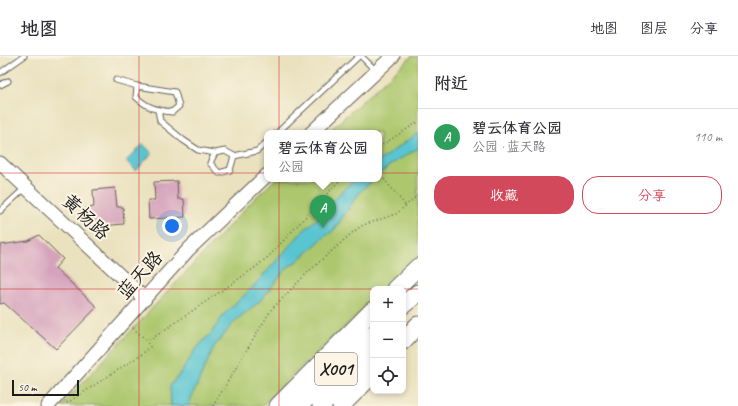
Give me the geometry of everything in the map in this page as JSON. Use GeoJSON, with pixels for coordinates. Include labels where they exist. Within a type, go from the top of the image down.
{"type":"FeatureCollection","features":[{"type":"Feature","properties":{"kind":"highway"},"geometry":{"type":"LineString","coordinates":[[398,286],[418,267]]}},
{"type":"Feature","properties":{"kind":"highway"},"geometry":{"type":"LineString","coordinates":[[406,302],[418,292]]}},
{"type":"Feature","properties":{"kind":"highway"},"geometry":{"type":"LineString","coordinates":[[278,406],[370,313]]}},
{"type":"Feature","properties":{"kind":"highway"},"geometry":{"type":"LineString","coordinates":[[406,323],[418,313]]}},
{"type":"Feature","properties":{"kind":"highway"},"geometry":{"type":"LineString","coordinates":[[406,339],[418,325]]}},
{"type":"Feature","properties":{"kind":"highway","name":"X001"},"geometry":{"type":"LineString","coordinates":[[299,406],[370,337]]}},
{"type":"Feature","properties":{"kind":"highway","name":"X001"},"geometry":{"type":"LineString","coordinates":[[321,406],[370,357]]}},
{"type":"Feature","properties":{"kind":"highway"},"geometry":{"type":"LineString","coordinates":[[342,406],[370,377]]}},
{"type":"Feature","properties":{"kind":"street"},"geometry":{"type":"LineString","coordinates":[[315,130],[393,56]]}},
{"type":"Feature","properties":{"kind":"street","name":"黄杨路"},"geometry":{"type":"LineString","coordinates":[[0,164],[145,299]]}},
{"type":"Feature","properties":{"kind":"street","name":"蓝天路"},"geometry":{"type":"LineString","coordinates":[[48,406],[189,249],[264,178]]}},
{"type":"Feature","properties":{"kind":"lane"},"geometry":{"type":"LineString","coordinates":[[0,74],[24,56]]}},
{"type":"Feature","properties":{"kind":"lane"},"geometry":{"type":"LineString","coordinates":[[280,130],[360,56],[377,71]]}},
{"type":"Feature","properties":{"kind":"lane"},"geometry":{"type":"LineString","coordinates":[[116,80],[137,86],[175,92],[179,106],[172,112],[158,110],[144,105],[136,97],[137,86]]}},
{"type":"Feature","properties":{"kind":"lane"},"geometry":{"type":"LineString","coordinates":[[0,85],[8,81]]}},
{"type":"Feature","properties":{"kind":"lane"},"geometry":{"type":"LineString","coordinates":[[158,110],[160,121],[198,150],[215,153],[225,151],[234,156],[257,151],[264,145]]}},
{"type":"Feature","properties":{"kind":"lane"},"geometry":{"type":"LineString","coordinates":[[215,153],[210,163],[219,173],[230,170],[234,156]]}},
{"type":"Feature","properties":{"kind":"lane"},"geometry":{"type":"LineString","coordinates":[[0,211],[26,187]]}},
{"type":"Feature","properties":{"kind":"path"},"geometry":{"type":"LineString","coordinates":[[382,145],[418,122]]}},
{"type":"Feature","properties":{"kind":"path"},"geometry":{"type":"LineString","coordinates":[[382,177],[406,206]]}},
{"type":"Feature","properties":{"kind":"path"},"geometry":{"type":"LineString","coordinates":[[146,340],[153,338],[268,258],[337,182]]}},
{"type":"Feature","properties":{"kind":"path"},"geometry":{"type":"LineString","coordinates":[[214,406],[271,310],[308,272],[361,226],[396,214],[418,195]]}},
{"type":"Feature","properties":{"kind":"path"},"geometry":{"type":"LineString","coordinates":[[62,406],[150,348],[146,340],[125,320]]}},
{"type":"Feature","properties":{"kind":"green space"},"geometry":{"type":"Polygon","coordinates":[[[412,56],[418,56],[418,260],[389,286],[370,286],[370,304],[302,366],[262,406],[61,406],[256,197],[273,182],[382,182],[382,130],[330,130],[412,56]]]}},
{"type":"Feature","properties":{"kind":"water"},"geometry":{"type":"Polygon","coordinates":[[[418,133],[418,148],[389,166],[382,172],[382,159],[418,133]]]}},
{"type":"Feature","properties":{"kind":"water"},"geometry":{"type":"Polygon","coordinates":[[[143,144],[152,153],[136,171],[126,161],[143,144]]]}},
{"type":"Feature","properties":{"kind":"water"},"geometry":{"type":"Polygon","coordinates":[[[352,182],[371,182],[359,193],[334,230],[299,260],[288,267],[259,302],[236,320],[214,347],[189,406],[171,406],[170,386],[182,371],[195,350],[212,332],[225,313],[251,289],[303,231],[320,216],[352,182]]]}},
{"type":"Feature","properties":{"kind":"building"},"geometry":{"type":"Polygon","coordinates":[[[177,181],[178,199],[184,199],[185,217],[149,219],[148,200],[155,200],[154,182],[177,181]]]}},
{"type":"Feature","properties":{"kind":"building"},"geometry":{"type":"Polygon","coordinates":[[[115,188],[117,207],[123,207],[124,224],[88,227],[86,208],[94,207],[93,190],[115,188]]]}},
{"type":"Feature","properties":{"kind":"building"},"geometry":{"type":"Polygon","coordinates":[[[39,235],[63,259],[55,268],[97,307],[56,349],[4,303],[0,304],[0,245],[28,241],[39,235]]]}},
{"type":"Feature","properties":{"kind":"place","name":"碧云体育公园"},"geometry":{"type":"Point","coordinates":[323,228]}}]}
